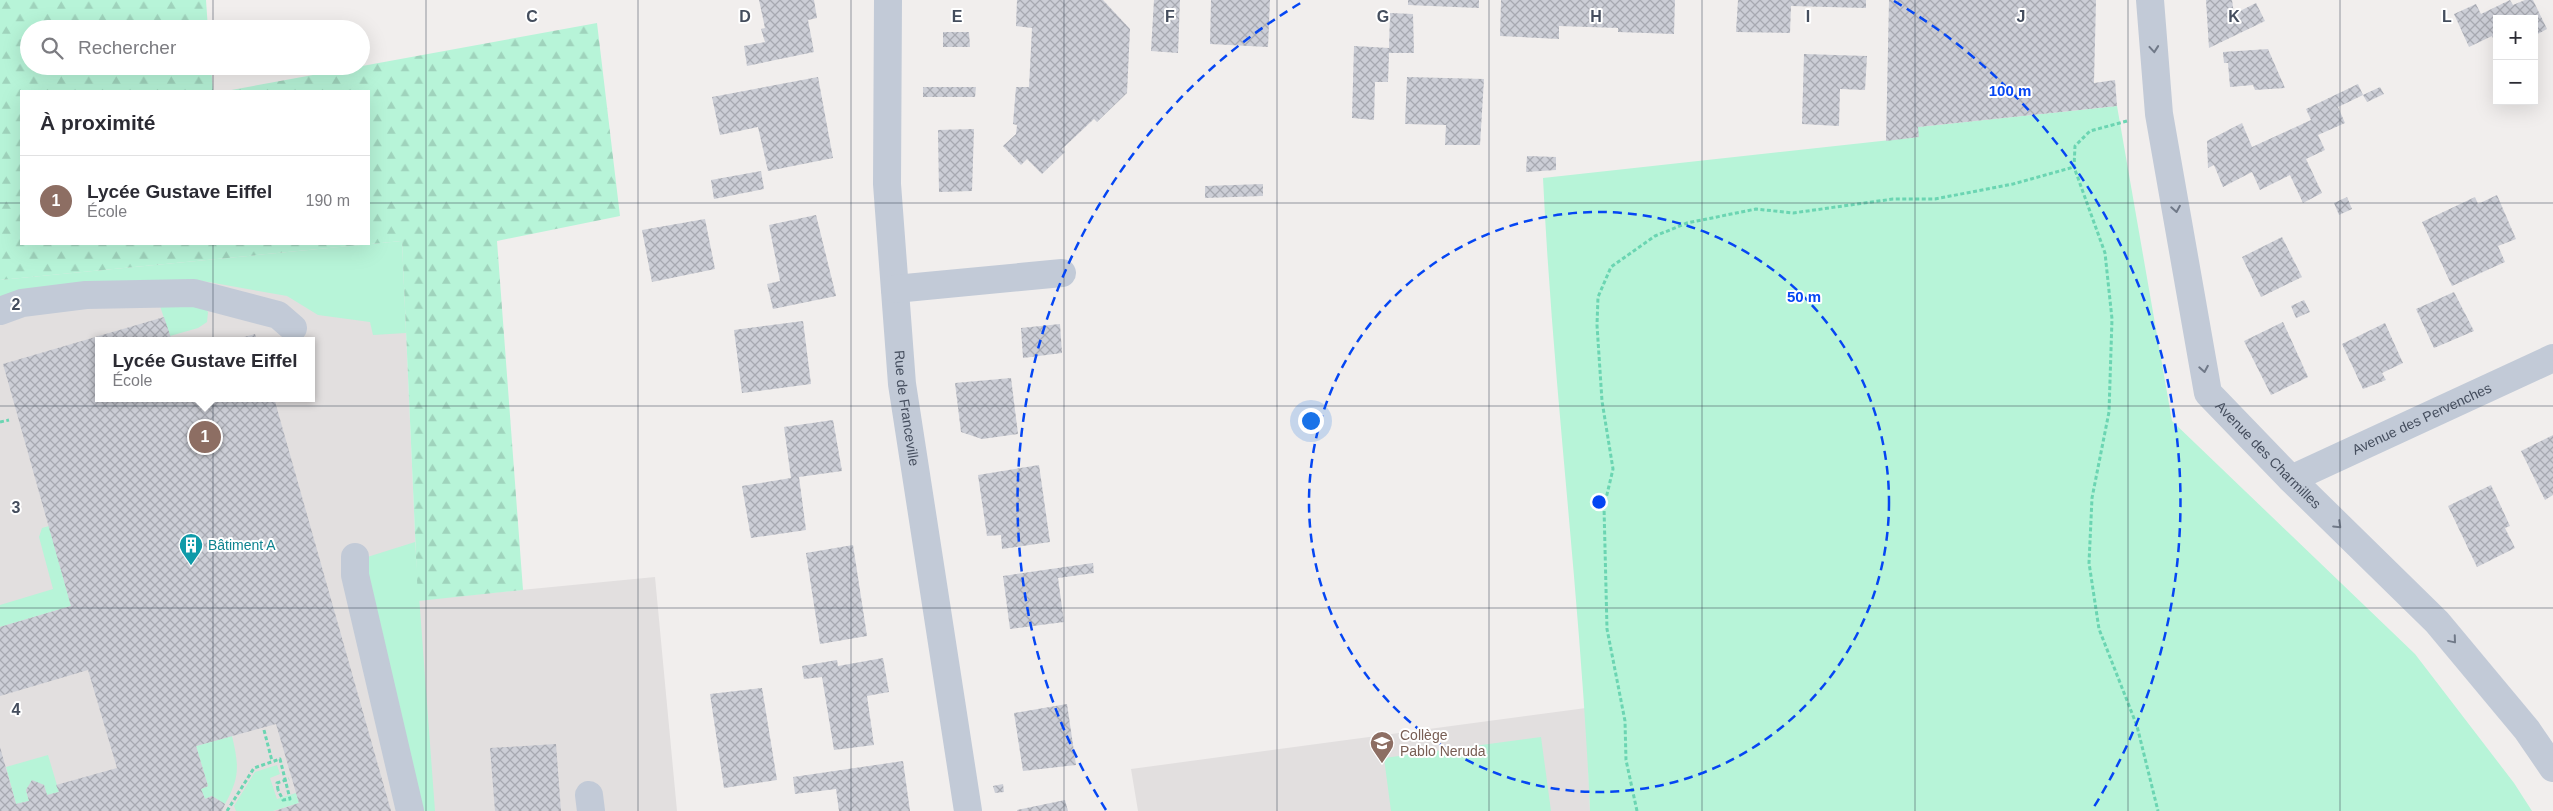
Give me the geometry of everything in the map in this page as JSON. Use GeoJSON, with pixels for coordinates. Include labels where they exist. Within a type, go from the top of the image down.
{"type":"FeatureCollection","features":[{"type":"Feature","properties":{"kind":"street","name":"Rue de Franceville"},"geometry":{"type":"LineString","coordinates":[[888,0],[887,184],[902,384],[968,811]]}},
{"type":"Feature","properties":{"kind":"street","name":"Avenue des Charmilles"},"geometry":{"type":"LineString","coordinates":[[2150,0],[2159,114],[2208,393],[2291,479],[2437,622],[2527,730],[2553,768]]}},
{"type":"Feature","properties":{"kind":"street"},"geometry":{"type":"LineString","coordinates":[[895,289],[1062,273]]}},
{"type":"Feature","properties":{"kind":"street"},"geometry":{"type":"LineString","coordinates":[[0,311],[22,303],[86,295],[194,293],[278,315],[293,328]]}},
{"type":"Feature","properties":{"kind":"street","name":"Avenue des Pervenches"},"geometry":{"type":"LineString","coordinates":[[2291,479],[2553,358]]}},
{"type":"Feature","properties":{"kind":"street"},"geometry":{"type":"LineString","coordinates":[[354,557],[354,575],[410,811]]}},
{"type":"Feature","properties":{"kind":"path"},"geometry":{"type":"LineString","coordinates":[[2158,811],[2137,726],[2099,629],[2089,563],[2092,498],[2110,412],[2112,319],[2106,253],[2074,167],[2075,146],[2090,132],[2159,114]]}},
{"type":"Feature","properties":{"kind":"path"},"geometry":{"type":"LineString","coordinates":[[1636,811],[1626,760],[1625,720],[1607,629],[1604,507],[1613,469],[1602,402],[1597,325],[1598,297],[1610,267],[1654,236],[1688,223],[1756,210],[1793,213],[1893,199],[1935,198],[2013,184],[2074,167]]}},
{"type":"Feature","properties":{"kind":"path"},"geometry":{"type":"LineString","coordinates":[[0,422],[9,420]]}},
{"type":"Feature","properties":{"kind":"path"},"geometry":{"type":"LineString","coordinates":[[264,730],[272,761]]}},
{"type":"Feature","properties":{"kind":"path"},"geometry":{"type":"LineString","coordinates":[[227,811],[254,768],[280,759],[288,786],[290,798],[284,800],[278,783],[289,779]]}},
{"type":"Feature","properties":{"kind":"shaded area"},"geometry":{"type":"Polygon","coordinates":[[[402,241],[418,600],[655,577],[677,811],[0,811],[0,280],[402,241]]]}},
{"type":"Feature","properties":{"kind":"shaded area","name":"Collège Pablo Neruda"},"geometry":{"type":"Polygon","coordinates":[[[1586,708],[1590,811],[1138,811],[1131,769],[1586,708]]]}},
{"type":"Feature","properties":{"kind":"green space"},"geometry":{"type":"Polygon","coordinates":[[[0,0],[206,0],[207,20],[20,20],[20,75],[212,75],[213,90],[20,90],[20,245],[361,245],[0,280],[0,0]]]}},
{"type":"Feature","properties":{"kind":"green space"},"geometry":{"type":"Polygon","coordinates":[[[597,23],[620,216],[497,241],[523,590],[418,601],[402,241],[370,244],[370,90],[231,90],[313,75],[370,75],[370,65],[597,23]]]}},
{"type":"Feature","properties":{"kind":"green space"},"geometry":{"type":"Polygon","coordinates":[[[2117,106],[2172,421],[2415,654],[2514,783],[2532,811],[1590,811],[1586,732],[1553,337],[1543,178],[1918,137],[1918,127],[2117,106]]]}},
{"type":"Feature","properties":{"kind":"green space"},"geometry":{"type":"Polygon","coordinates":[[[402,241],[406,333],[373,335],[370,322],[318,315],[287,296],[197,280],[0,297],[0,280],[402,241]]]}},
{"type":"Feature","properties":{"kind":"green space"},"geometry":{"type":"Polygon","coordinates":[[[202,305],[208,312],[207,322],[198,328],[170,336],[160,306],[202,305]]]}},
{"type":"Feature","properties":{"kind":"green space"},"geometry":{"type":"Polygon","coordinates":[[[49,526],[71,606],[0,627],[0,605],[53,589],[39,537],[42,528],[49,526]]]}},
{"type":"Feature","properties":{"kind":"green space"},"geometry":{"type":"Polygon","coordinates":[[[415,542],[435,811],[423,811],[361,559],[415,542]]]}},
{"type":"Feature","properties":{"kind":"green space"},"geometry":{"type":"Polygon","coordinates":[[[232,736],[237,771],[230,795],[225,804],[212,796],[205,799],[201,789],[208,786],[196,746],[232,736]]]}},
{"type":"Feature","properties":{"kind":"green space"},"geometry":{"type":"Polygon","coordinates":[[[1541,737],[1551,811],[1391,811],[1384,758],[1541,737]]]}},
{"type":"Feature","properties":{"kind":"green space"},"geometry":{"type":"Polygon","coordinates":[[[48,755],[59,792],[47,795],[44,785],[32,781],[26,790],[29,801],[16,804],[6,767],[48,755]]]}},
{"type":"Feature","properties":{"kind":"green space"},"geometry":{"type":"Polygon","coordinates":[[[277,765],[280,774],[270,778],[277,799],[296,793],[299,803],[273,811],[236,811],[234,806],[255,772],[277,765]]]}},
{"type":"Feature","properties":{"kind":"building"},"geometry":{"type":"Polygon","coordinates":[[[759,0],[814,0],[817,18],[808,20],[814,52],[747,66],[744,46],[765,42],[761,29],[765,28],[759,0]]]}},
{"type":"Feature","properties":{"kind":"building"},"geometry":{"type":"Polygon","coordinates":[[[1017,0],[1103,0],[1130,29],[1127,93],[1097,122],[1094,119],[1062,149],[1065,152],[1042,174],[1027,159],[1021,165],[1003,146],[1016,134],[1017,125],[1013,124],[1016,87],[1029,87],[1032,28],[1016,26],[1017,0]]]}},
{"type":"Feature","properties":{"kind":"building"},"geometry":{"type":"Polygon","coordinates":[[[1154,0],[1180,0],[1178,53],[1151,51],[1154,0]]]}},
{"type":"Feature","properties":{"kind":"building"},"geometry":{"type":"Polygon","coordinates":[[[1211,0],[1270,0],[1268,47],[1210,44],[1211,0]]]}},
{"type":"Feature","properties":{"kind":"building"},"geometry":{"type":"Polygon","coordinates":[[[1408,0],[1479,0],[1479,8],[1408,5],[1408,0]]]}},
{"type":"Feature","properties":{"kind":"building"},"geometry":{"type":"Polygon","coordinates":[[[1501,0],[1675,0],[1674,34],[1618,32],[1618,28],[1559,26],[1559,39],[1500,36],[1501,0]]]}},
{"type":"Feature","properties":{"kind":"building"},"geometry":{"type":"Polygon","coordinates":[[[1738,0],[1866,0],[1866,8],[1791,6],[1790,33],[1736,32],[1738,0]]]}},
{"type":"Feature","properties":{"kind":"building"},"geometry":{"type":"Polygon","coordinates":[[[1889,0],[2096,0],[2094,83],[2115,80],[2117,106],[1918,127],[1919,137],[1886,141],[1889,0]]]}},
{"type":"Feature","properties":{"kind":"building"},"geometry":{"type":"Polygon","coordinates":[[[2206,0],[2232,0],[2234,14],[2256,3],[2265,21],[2209,48],[2206,0]]]}},
{"type":"Feature","properties":{"kind":"building"},"geometry":{"type":"Polygon","coordinates":[[[2510,0],[2513,5],[2525,0],[2533,0],[2547,29],[2538,34],[2538,15],[2493,15],[2493,38],[2492,36],[2469,47],[2454,14],[2476,4],[2481,14],[2510,0]]]}},
{"type":"Feature","properties":{"kind":"building"},"geometry":{"type":"Polygon","coordinates":[[[1390,13],[1413,14],[1414,53],[1389,53],[1388,82],[1375,82],[1374,120],[1352,118],[1354,46],[1389,48],[1390,13]]]}},
{"type":"Feature","properties":{"kind":"building"},"geometry":{"type":"Polygon","coordinates":[[[943,32],[969,32],[970,47],[943,47],[943,32]]]}},
{"type":"Feature","properties":{"kind":"building"},"geometry":{"type":"Polygon","coordinates":[[[2268,49],[2285,88],[2255,90],[2253,85],[2230,87],[2228,63],[2224,63],[2223,52],[2268,49]]]}},
{"type":"Feature","properties":{"kind":"building"},"geometry":{"type":"Polygon","coordinates":[[[1804,54],[1867,56],[1865,90],[1840,89],[1839,126],[1802,124],[1804,54]]]}},
{"type":"Feature","properties":{"kind":"building"},"geometry":{"type":"Polygon","coordinates":[[[818,77],[833,158],[768,171],[758,127],[720,135],[712,97],[818,77]]]}},
{"type":"Feature","properties":{"kind":"building"},"geometry":{"type":"Polygon","coordinates":[[[1407,77],[1484,79],[1480,145],[1445,145],[1446,125],[1405,124],[1407,77]]]}},
{"type":"Feature","properties":{"kind":"building"},"geometry":{"type":"Polygon","coordinates":[[[2358,84],[2363,95],[2338,107],[2345,123],[2318,135],[2325,150],[2306,159],[2322,193],[2303,203],[2290,175],[2260,190],[2252,172],[2223,187],[2214,165],[2208,168],[2207,141],[2242,123],[2252,147],[2311,120],[2306,109],[2358,84]]]}},
{"type":"Feature","properties":{"kind":"building"},"geometry":{"type":"Polygon","coordinates":[[[923,87],[976,87],[975,97],[923,97],[923,87]]]}},
{"type":"Feature","properties":{"kind":"building"},"geometry":{"type":"Polygon","coordinates":[[[2380,87],[2384,94],[2367,102],[2363,95],[2380,87]]]}},
{"type":"Feature","properties":{"kind":"building"},"geometry":{"type":"Polygon","coordinates":[[[974,129],[972,191],[939,192],[938,130],[974,129]]]}},
{"type":"Feature","properties":{"kind":"building"},"geometry":{"type":"Polygon","coordinates":[[[1527,156],[1556,157],[1556,170],[1526,172],[1527,156]]]}},
{"type":"Feature","properties":{"kind":"building"},"geometry":{"type":"Polygon","coordinates":[[[761,171],[764,189],[714,199],[711,180],[761,171]]]}},
{"type":"Feature","properties":{"kind":"building"},"geometry":{"type":"Polygon","coordinates":[[[1263,184],[1263,196],[1205,198],[1205,186],[1263,184]]]}},
{"type":"Feature","properties":{"kind":"building"},"geometry":{"type":"Polygon","coordinates":[[[2497,195],[2516,239],[2498,246],[2505,262],[2452,286],[2422,222],[2475,197],[2478,204],[2497,195]]]}},
{"type":"Feature","properties":{"kind":"building"},"geometry":{"type":"Polygon","coordinates":[[[2347,197],[2352,209],[2339,215],[2334,203],[2347,197]]]}},
{"type":"Feature","properties":{"kind":"building"},"geometry":{"type":"Polygon","coordinates":[[[816,215],[836,296],[773,309],[767,284],[780,281],[769,225],[816,215]]]}},
{"type":"Feature","properties":{"kind":"building"},"geometry":{"type":"Polygon","coordinates":[[[705,219],[715,269],[652,282],[642,230],[705,219]]]}},
{"type":"Feature","properties":{"kind":"building"},"geometry":{"type":"Polygon","coordinates":[[[2282,237],[2302,277],[2261,297],[2242,257],[2282,237]]]}},
{"type":"Feature","properties":{"kind":"building"},"geometry":{"type":"Polygon","coordinates":[[[2454,292],[2474,331],[2434,348],[2416,309],[2454,292]]]}},
{"type":"Feature","properties":{"kind":"building"},"geometry":{"type":"Polygon","coordinates":[[[2304,300],[2310,312],[2296,318],[2291,306],[2304,300]]]}},
{"type":"Feature","properties":{"kind":"building","name":"Bâtiment A"},"geometry":{"type":"Polygon","coordinates":[[[164,317],[171,337],[95,337],[164,317]]]}},
{"type":"Feature","properties":{"kind":"building"},"geometry":{"type":"Polygon","coordinates":[[[803,321],[811,384],[742,393],[734,330],[803,321]]]}},
{"type":"Feature","properties":{"kind":"building"},"geometry":{"type":"Polygon","coordinates":[[[2283,322],[2308,377],[2271,395],[2244,341],[2283,322]]]}},
{"type":"Feature","properties":{"kind":"building"},"geometry":{"type":"Polygon","coordinates":[[[2385,323],[2403,363],[2382,373],[2386,380],[2363,389],[2342,344],[2385,323]]]}},
{"type":"Feature","properties":{"kind":"building"},"geometry":{"type":"Polygon","coordinates":[[[1060,324],[1062,353],[1023,358],[1021,328],[1060,324]]]}},
{"type":"Feature","properties":{"kind":"building"},"geometry":{"type":"Polygon","coordinates":[[[255,334],[256,337],[244,337],[255,334]]]}},
{"type":"Feature","properties":{"kind":"building","name":"Bâtiment A"},"geometry":{"type":"Polygon","coordinates":[[[95,337],[95,402],[275,402],[391,811],[275,811],[299,803],[276,724],[196,746],[208,786],[201,789],[205,799],[212,796],[225,804],[222,811],[0,811],[0,747],[16,804],[29,801],[26,790],[32,780],[44,785],[47,795],[59,792],[56,785],[117,768],[88,670],[0,696],[0,627],[71,606],[3,364],[95,337]]]}},
{"type":"Feature","properties":{"kind":"building"},"geometry":{"type":"Polygon","coordinates":[[[1011,378],[1018,434],[982,439],[961,432],[955,383],[1011,378]]]}},
{"type":"Feature","properties":{"kind":"building"},"geometry":{"type":"Polygon","coordinates":[[[833,420],[842,471],[799,477],[806,530],[751,538],[742,486],[791,478],[784,427],[833,420]]]}},
{"type":"Feature","properties":{"kind":"building"},"geometry":{"type":"Polygon","coordinates":[[[2553,435],[2553,495],[2545,500],[2521,451],[2553,435]]]}},
{"type":"Feature","properties":{"kind":"building"},"geometry":{"type":"Polygon","coordinates":[[[1039,465],[1050,542],[1002,549],[1001,535],[987,536],[978,475],[1039,465]]]}},
{"type":"Feature","properties":{"kind":"building"},"geometry":{"type":"Polygon","coordinates":[[[2491,485],[2510,526],[2505,528],[2515,548],[2477,567],[2448,506],[2491,485]]]}},
{"type":"Feature","properties":{"kind":"building"},"geometry":{"type":"Polygon","coordinates":[[[853,545],[867,636],[820,644],[806,553],[853,545]]]}},
{"type":"Feature","properties":{"kind":"building"},"geometry":{"type":"Polygon","coordinates":[[[1093,563],[1094,573],[1058,578],[1064,622],[1010,629],[1003,576],[1093,563]]]}},
{"type":"Feature","properties":{"kind":"building"},"geometry":{"type":"Polygon","coordinates":[[[883,658],[889,692],[867,696],[874,745],[834,750],[822,677],[804,679],[802,666],[837,660],[838,666],[883,658]]]}},
{"type":"Feature","properties":{"kind":"building"},"geometry":{"type":"Polygon","coordinates":[[[762,688],[777,780],[724,788],[710,694],[762,688]]]}},
{"type":"Feature","properties":{"kind":"building"},"geometry":{"type":"Polygon","coordinates":[[[1067,704],[1076,765],[1023,771],[1014,713],[1067,704]]]}},
{"type":"Feature","properties":{"kind":"building"},"geometry":{"type":"Polygon","coordinates":[[[556,744],[561,811],[495,811],[490,748],[556,744]]]}},
{"type":"Feature","properties":{"kind":"building"},"geometry":{"type":"Polygon","coordinates":[[[903,761],[910,811],[839,811],[836,789],[795,794],[793,777],[903,761]]]}},
{"type":"Feature","properties":{"kind":"building"},"geometry":{"type":"Polygon","coordinates":[[[1003,784],[1004,792],[995,793],[993,786],[1003,784]]]}},
{"type":"Feature","properties":{"kind":"building"},"geometry":{"type":"Polygon","coordinates":[[[1065,800],[1068,811],[1017,811],[1017,810],[1065,800]]]}},
{"type":"Feature","properties":{"kind":"place","name":"Lycée Gustave Eiffel"},"geometry":{"type":"Point","coordinates":[205,437]}},
{"type":"Feature","properties":{"kind":"place","name":"Bâtiment A"},"geometry":{"type":"Point","coordinates":[191,566]}},
{"type":"Feature","properties":{"kind":"place","name":"Collège Pablo Neruda"},"geometry":{"type":"Point","coordinates":[1382,764]}}]}
